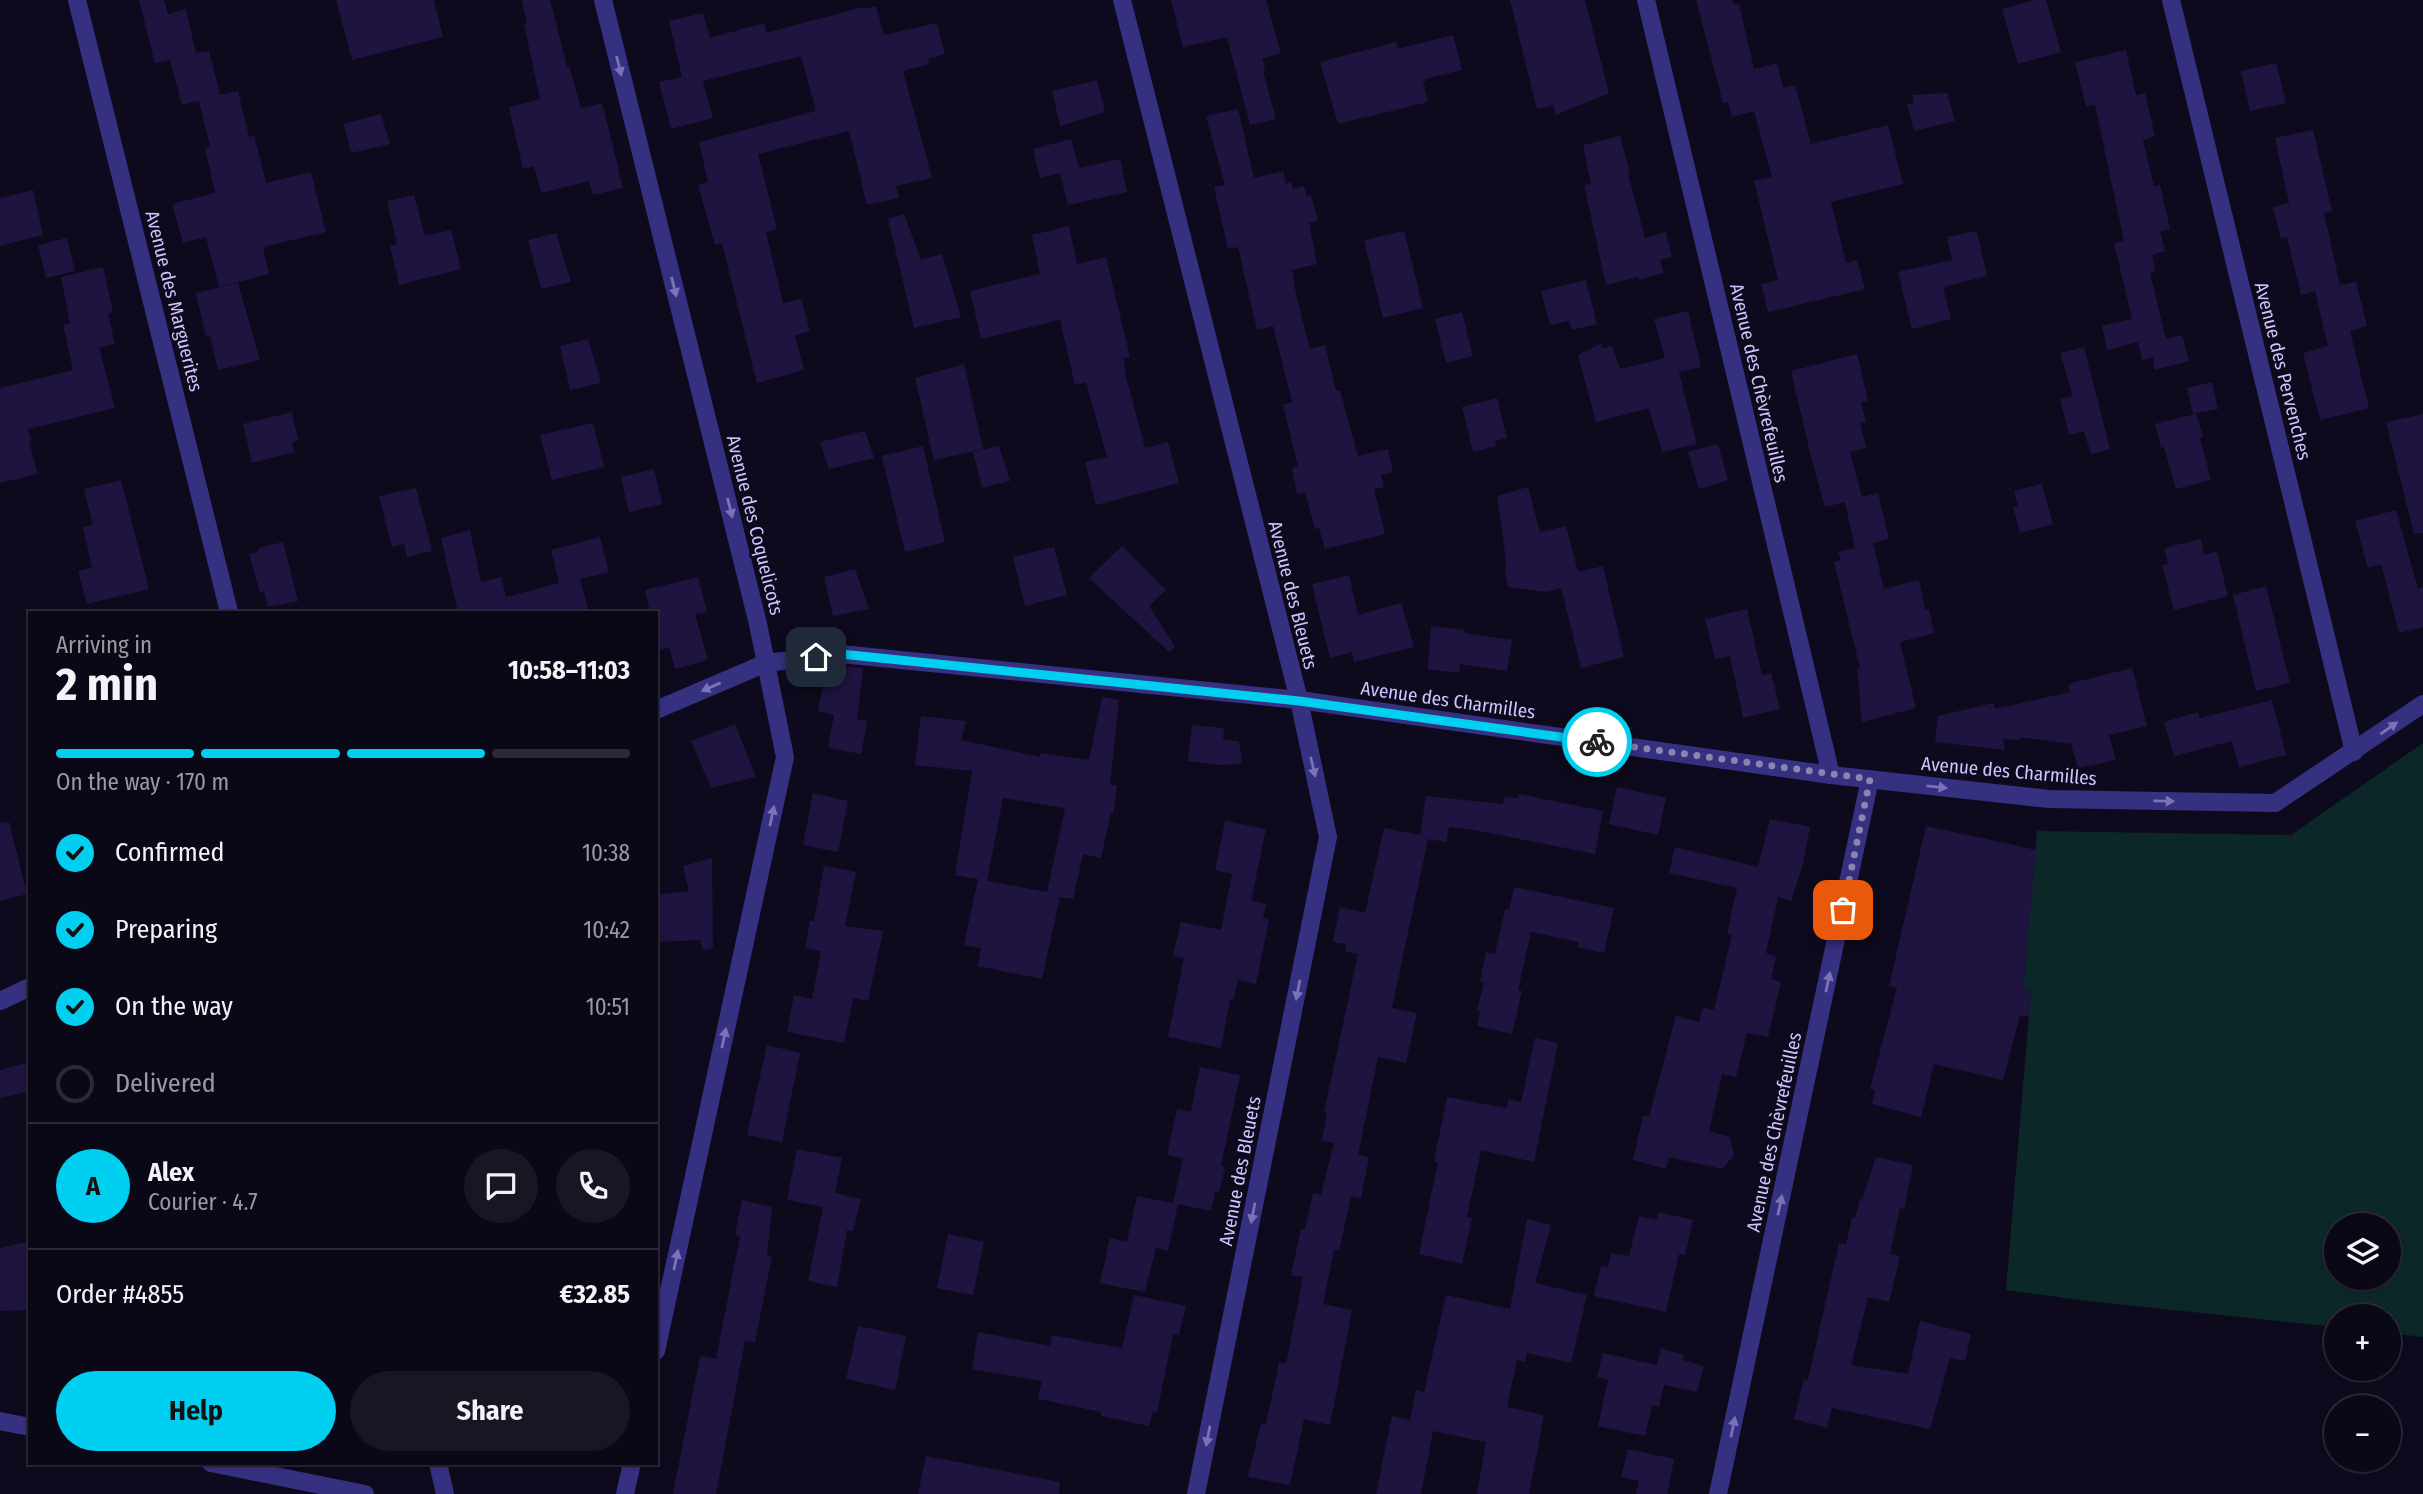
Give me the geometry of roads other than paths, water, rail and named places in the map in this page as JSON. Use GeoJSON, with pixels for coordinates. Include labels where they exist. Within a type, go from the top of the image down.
{"type":"FeatureCollection","features":[{"type":"Feature","properties":{"kind":"street","name":"Avenue des Marguerites"},"geometry":{"type":"LineString","coordinates":[[77,0],[229,611]]}},
{"type":"Feature","properties":{"kind":"street","name":"Avenue des Coquelicots"},"geometry":{"type":"LineString","coordinates":[[603,0],[758,624],[785,757],[658,1342]]}},
{"type":"Feature","properties":{"kind":"street","name":"Avenue des Bleuets"},"geometry":{"type":"LineString","coordinates":[[1122,0],[1299,701],[1328,837],[1196,1494]]}},
{"type":"Feature","properties":{"kind":"street","name":"Avenue des Chèvrefeuilles"},"geometry":{"type":"LineString","coordinates":[[1646,0],[1831,775]]}},
{"type":"Feature","properties":{"kind":"street","name":"Avenue des Pervenches"},"geometry":{"type":"LineString","coordinates":[[2171,0],[2354,752]]}},
{"type":"Feature","properties":{"kind":"street","name":"Avenue des Charmilles"},"geometry":{"type":"LineString","coordinates":[[658,709],[766,663],[841,654],[1299,701],[1831,775],[2049,799],[2275,803],[2423,704]]}},
{"type":"Feature","properties":{"kind":"street","name":"Avenue des Chèvrefeuilles"},"geometry":{"type":"LineString","coordinates":[[1718,1494],[1870,779]]}},
{"type":"Feature","properties":{"kind":"street"},"geometry":{"type":"LineString","coordinates":[[0,1001],[28,988]]}},
{"type":"Feature","properties":{"kind":"street"},"geometry":{"type":"LineString","coordinates":[[0,1421],[28,1427]]}},
{"type":"Feature","properties":{"kind":"street"},"geometry":{"type":"LineString","coordinates":[[221,1465],[365,1494]]}},
{"type":"Feature","properties":{"kind":"street"},"geometry":{"type":"LineString","coordinates":[[438,1465],[445,1494]]}},
{"type":"Feature","properties":{"kind":"street"},"geometry":{"type":"LineString","coordinates":[[625,1494],[632,1465]]}}]}
